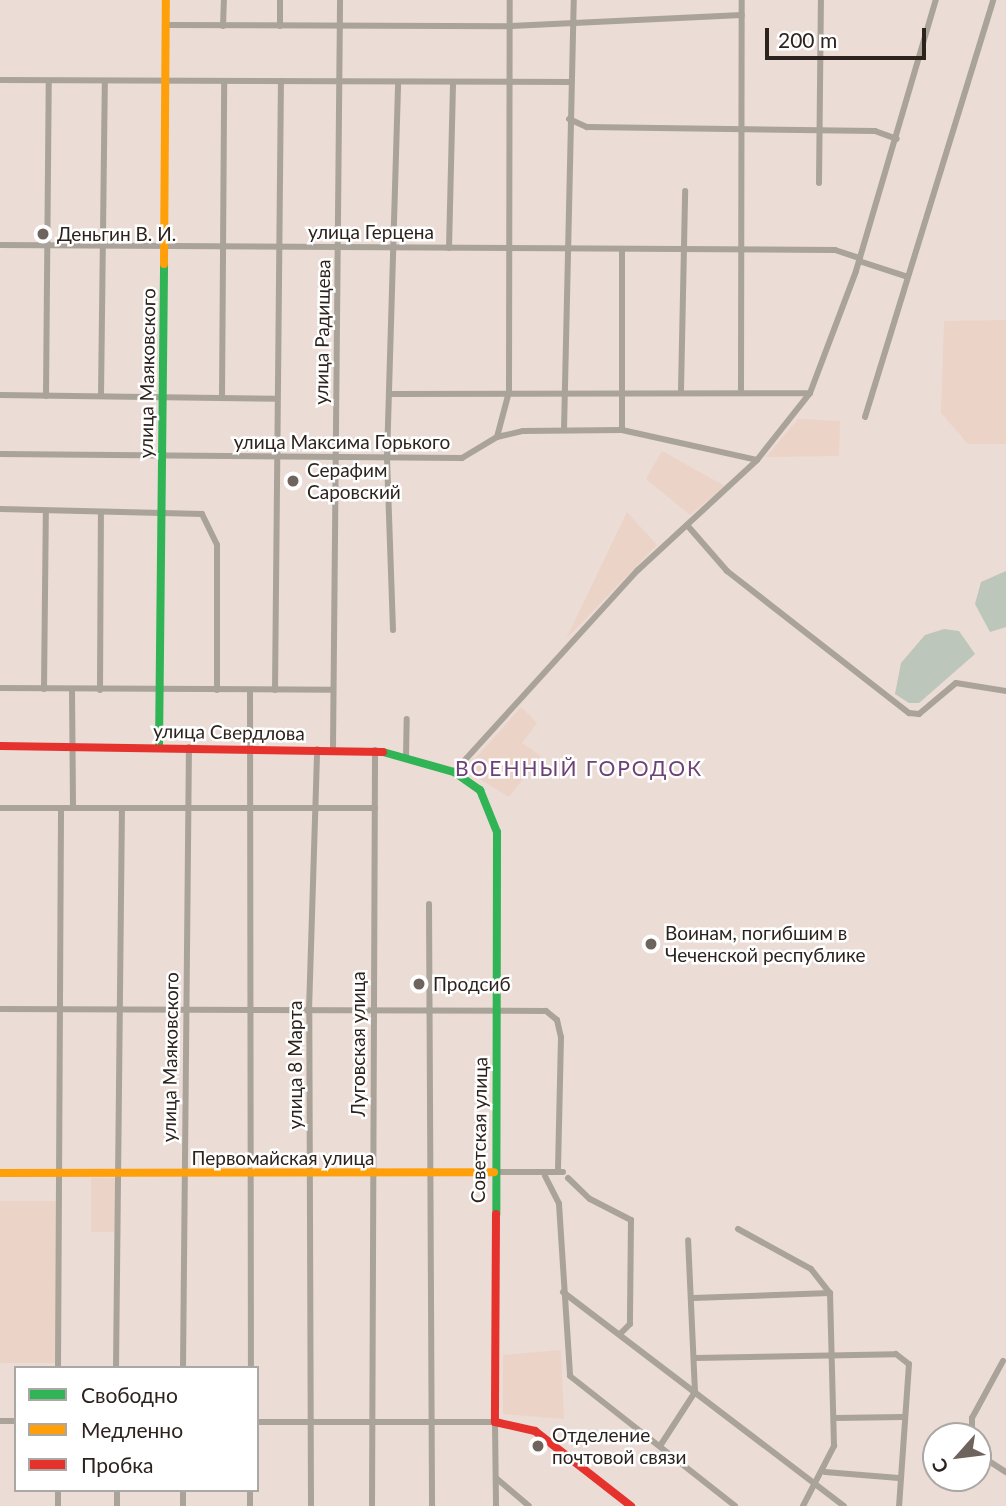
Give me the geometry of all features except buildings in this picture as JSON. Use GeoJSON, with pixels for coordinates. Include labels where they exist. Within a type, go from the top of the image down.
{"type":"FeatureCollection","features":[{"type":"Feature","properties":{"kind":"street","name":"улица Маяковского"},"geometry":{"type":"LineString","coordinates":[[159,747],[166,0]]}},
{"type":"Feature","properties":{"kind":"street"},"geometry":{"type":"LineString","coordinates":[[223,0],[223,26]]}},
{"type":"Feature","properties":{"kind":"street"},"geometry":{"type":"LineString","coordinates":[[280,0],[280,26]]}},
{"type":"Feature","properties":{"kind":"street","name":"улица Радищева"},"geometry":{"type":"LineString","coordinates":[[333,748],[340,0]]}},
{"type":"Feature","properties":{"kind":"street"},"geometry":{"type":"LineString","coordinates":[[497,437],[509,392],[506,250],[510,0]]}},
{"type":"Feature","properties":{"kind":"street"},"geometry":{"type":"LineString","coordinates":[[564,430],[569,119],[574,0]]}},
{"type":"Feature","properties":{"kind":"street"},"geometry":{"type":"LineString","coordinates":[[741,390],[742,0]]}},
{"type":"Feature","properties":{"kind":"street"},"geometry":{"type":"LineString","coordinates":[[819,183],[821,0]]}},
{"type":"Feature","properties":{"kind":"street"},"geometry":{"type":"LineString","coordinates":[[454,772],[556,656],[687,525],[757,460],[810,393],[860,259],[936,0]]}},
{"type":"Feature","properties":{"kind":"street"},"geometry":{"type":"LineString","coordinates":[[865,417],[905,276],[993,0]]}},
{"type":"Feature","properties":{"kind":"street"},"geometry":{"type":"LineString","coordinates":[[166,25],[338,28],[510,26],[742,15]]}},
{"type":"Feature","properties":{"kind":"street"},"geometry":{"type":"LineString","coordinates":[[0,80],[571,82]]}},
{"type":"Feature","properties":{"kind":"street"},"geometry":{"type":"LineString","coordinates":[[46,396],[49,80]]}},
{"type":"Feature","properties":{"kind":"street"},"geometry":{"type":"LineString","coordinates":[[101,396],[105,81]]}},
{"type":"Feature","properties":{"kind":"street"},"geometry":{"type":"LineString","coordinates":[[222,398],[224,81]]}},
{"type":"Feature","properties":{"kind":"street"},"geometry":{"type":"LineString","coordinates":[[275,690],[281,81]]}},
{"type":"Feature","properties":{"kind":"street"},"geometry":{"type":"LineString","coordinates":[[393,630],[387,458],[393,394],[393,248],[398,82]]}},
{"type":"Feature","properties":{"kind":"street"},"geometry":{"type":"LineString","coordinates":[[449,248],[453,82]]}},
{"type":"Feature","properties":{"kind":"street"},"geometry":{"type":"LineString","coordinates":[[569,119],[587,127],[740,127],[875,131],[897,139]]}},
{"type":"Feature","properties":{"kind":"street"},"geometry":{"type":"LineString","coordinates":[[681,390],[680,249],[685,191]]}},
{"type":"Feature","properties":{"kind":"street","name":"улица Герцена"},"geometry":{"type":"LineString","coordinates":[[0,245],[835,250],[905,276]]}},
{"type":"Feature","properties":{"kind":"street"},"geometry":{"type":"LineString","coordinates":[[622,249],[622,430]]}},
{"type":"Feature","properties":{"kind":"street"},"geometry":{"type":"LineString","coordinates":[[393,394],[566,389],[810,393]]}},
{"type":"Feature","properties":{"kind":"street"},"geometry":{"type":"LineString","coordinates":[[0,396],[277,399]]}},
{"type":"Feature","properties":{"kind":"street","name":"улица Максима Горького"},"geometry":{"type":"LineString","coordinates":[[0,454],[461,458],[497,437],[564,430],[622,430],[757,460]]}},
{"type":"Feature","properties":{"kind":"street"},"geometry":{"type":"LineString","coordinates":[[0,509],[202,514],[215,534],[218,690]]}},
{"type":"Feature","properties":{"kind":"street"},"geometry":{"type":"LineString","coordinates":[[44,689],[46,512]]}},
{"type":"Feature","properties":{"kind":"street"},"geometry":{"type":"LineString","coordinates":[[100,690],[101,513]]}},
{"type":"Feature","properties":{"kind":"street"},"geometry":{"type":"LineString","coordinates":[[687,525],[727,571],[909,713],[919,714],[956,682],[1006,691]]}},
{"type":"Feature","properties":{"kind":"street"},"geometry":{"type":"LineString","coordinates":[[0,688],[332,690]]}},
{"type":"Feature","properties":{"kind":"street"},"geometry":{"type":"LineString","coordinates":[[72,690],[73,808]]}},
{"type":"Feature","properties":{"kind":"street"},"geometry":{"type":"LineString","coordinates":[[250,690],[251,1366]]}},
{"type":"Feature","properties":{"kind":"street"},"geometry":{"type":"LineString","coordinates":[[406,758],[407,719]]}},
{"type":"Feature","properties":{"kind":"street","name":"улица Свердлова"},"geometry":{"type":"LineString","coordinates":[[0,746],[374,750],[454,772]]}},
{"type":"Feature","properties":{"kind":"street","name":"улица Маяковского"},"geometry":{"type":"LineString","coordinates":[[183,1366],[188,747]]}},
{"type":"Feature","properties":{"kind":"street","name":"улица 8 Марта"},"geometry":{"type":"LineString","coordinates":[[311,1506],[312,1173],[309,1010],[317,749]]}},
{"type":"Feature","properties":{"kind":"street","name":"Луговская улица"},"geometry":{"type":"LineString","coordinates":[[372,1506],[374,750]]}},
{"type":"Feature","properties":{"kind":"street","name":"Советская улица"},"geometry":{"type":"LineString","coordinates":[[454,772],[480,790],[496,822],[496,1506]]}},
{"type":"Feature","properties":{"kind":"street"},"geometry":{"type":"LineString","coordinates":[[0,808],[375,807]]}},
{"type":"Feature","properties":{"kind":"street"},"geometry":{"type":"LineString","coordinates":[[58,1366],[61,808]]}},
{"type":"Feature","properties":{"kind":"street"},"geometry":{"type":"LineString","coordinates":[[116,1366],[122,808]]}},
{"type":"Feature","properties":{"kind":"street"},"geometry":{"type":"LineString","coordinates":[[429,904],[433,1173],[432,1506]]}},
{"type":"Feature","properties":{"kind":"street"},"geometry":{"type":"LineString","coordinates":[[0,1010],[432,1008],[546,1011],[557,1020],[563,1173],[590,1199],[631,1220],[630,1324],[620,1334]]}},
{"type":"Feature","properties":{"kind":"street","name":"Первомайская улица"},"geometry":{"type":"LineString","coordinates":[[0,1173],[494,1172],[545,1176]]}},
{"type":"Feature","properties":{"kind":"street"},"geometry":{"type":"LineString","coordinates":[[563,1173],[545,1176],[559,1204],[570,1376],[736,1506]]}},
{"type":"Feature","properties":{"kind":"street"},"geometry":{"type":"LineString","coordinates":[[738,1229],[811,1269],[830,1293],[835,1418],[825,1472],[803,1506]]}},
{"type":"Feature","properties":{"kind":"street"},"geometry":{"type":"LineString","coordinates":[[660,1446],[695,1392],[693,1298],[688,1240]]}},
{"type":"Feature","properties":{"kind":"street"},"geometry":{"type":"LineString","coordinates":[[563,1292],[844,1506]]}},
{"type":"Feature","properties":{"kind":"street"},"geometry":{"type":"LineString","coordinates":[[693,1298],[830,1293]]}},
{"type":"Feature","properties":{"kind":"street"},"geometry":{"type":"LineString","coordinates":[[695,1358],[896,1354],[909,1364],[903,1417],[899,1506]]}},
{"type":"Feature","properties":{"kind":"street"},"geometry":{"type":"LineString","coordinates":[[972,1422],[1003,1361]]}},
{"type":"Feature","properties":{"kind":"street"},"geometry":{"type":"LineString","coordinates":[[835,1418],[903,1417]]}},
{"type":"Feature","properties":{"kind":"street"},"geometry":{"type":"LineString","coordinates":[[259,1422],[495,1422],[535,1431],[631,1506]]}},
{"type":"Feature","properties":{"kind":"street"},"geometry":{"type":"LineString","coordinates":[[825,1472],[899,1478]]}},
{"type":"Feature","properties":{"kind":"street"},"geometry":{"type":"LineString","coordinates":[[496,1478],[529,1506]]}},
{"type":"Feature","properties":{"kind":"shaded area"},"geometry":{"type":"Polygon","coordinates":[[[1006,320],[1006,444],[968,444],[941,413],[944,321],[1006,320]]]}},
{"type":"Feature","properties":{"kind":"shaded area"},"geometry":{"type":"Polygon","coordinates":[[[798,419],[840,421],[839,456],[766,457],[798,419]]]}},
{"type":"Feature","properties":{"kind":"shaded area"},"geometry":{"type":"Polygon","coordinates":[[[662,451],[725,486],[690,515],[646,479],[662,451]]]}},
{"type":"Feature","properties":{"kind":"shaded area"},"geometry":{"type":"Polygon","coordinates":[[[627,512],[657,545],[566,639],[627,512]]]}},
{"type":"Feature","properties":{"kind":"shaded area"},"geometry":{"type":"Polygon","coordinates":[[[1006,571],[1006,627],[990,632],[975,604],[981,582],[1006,571]]]}},
{"type":"Feature","properties":{"kind":"shaded area"},"geometry":{"type":"Polygon","coordinates":[[[944,629],[959,631],[975,654],[919,703],[909,703],[895,694],[901,663],[925,635],[944,629]]]}},
{"type":"Feature","properties":{"kind":"shaded area"},"geometry":{"type":"Polygon","coordinates":[[[521,707],[537,723],[522,743],[541,756],[509,797],[465,770],[521,707]]]}},
{"type":"Feature","properties":{"kind":"shaded area"},"geometry":{"type":"Polygon","coordinates":[[[91,1178],[118,1178],[118,1232],[91,1232],[91,1178]]]}},
{"type":"Feature","properties":{"kind":"shaded area"},"geometry":{"type":"Polygon","coordinates":[[[0,1201],[58,1201],[58,1363],[0,1363],[0,1201]]]}},
{"type":"Feature","properties":{"kind":"shaded area"},"geometry":{"type":"Polygon","coordinates":[[[561,1350],[564,1419],[503,1414],[503,1355],[561,1350]]]}},
{"type":"Feature","properties":{"kind":"traffic: fast"},"geometry":{"type":"LineString","coordinates":[[159,747],[164,264]]}},
{"type":"Feature","properties":{"kind":"traffic: fast"},"geometry":{"type":"LineString","coordinates":[[383,752],[454,772],[480,790],[497,832],[496,1214]]}},
{"type":"Feature","properties":{"kind":"traffic: slow"},"geometry":{"type":"LineString","coordinates":[[164,264],[166,0]]}},
{"type":"Feature","properties":{"kind":"traffic: slow"},"geometry":{"type":"LineString","coordinates":[[0,1173],[494,1172]]}},
{"type":"Feature","properties":{"kind":"traffic: jam"},"geometry":{"type":"LineString","coordinates":[[0,746],[383,752]]}},
{"type":"Feature","properties":{"kind":"traffic: jam"},"geometry":{"type":"LineString","coordinates":[[496,1214],[495,1422],[535,1431],[631,1506]]}},
{"type":"Feature","properties":{"kind":"place","name":"Деньгин В. И."},"geometry":{"type":"Point","coordinates":[43,234]}},
{"type":"Feature","properties":{"kind":"place","name":"Серафим Саровский"},"geometry":{"type":"Point","coordinates":[293,481]}},
{"type":"Feature","properties":{"kind":"place","name":"Воинам, погибшим в Чеченской республике"},"geometry":{"type":"Point","coordinates":[651,944]}},
{"type":"Feature","properties":{"kind":"place","name":"Продсиб"},"geometry":{"type":"Point","coordinates":[419,984]}},
{"type":"Feature","properties":{"kind":"place","name":"Отделение почтовой связи"},"geometry":{"type":"Point","coordinates":[538,1446]}},
{"type":"Feature","properties":{"kind":"district","name":"ВОЕННЫЙ ГОРОДОК"},"geometry":{"type":"Point","coordinates":[579,768]}}]}
